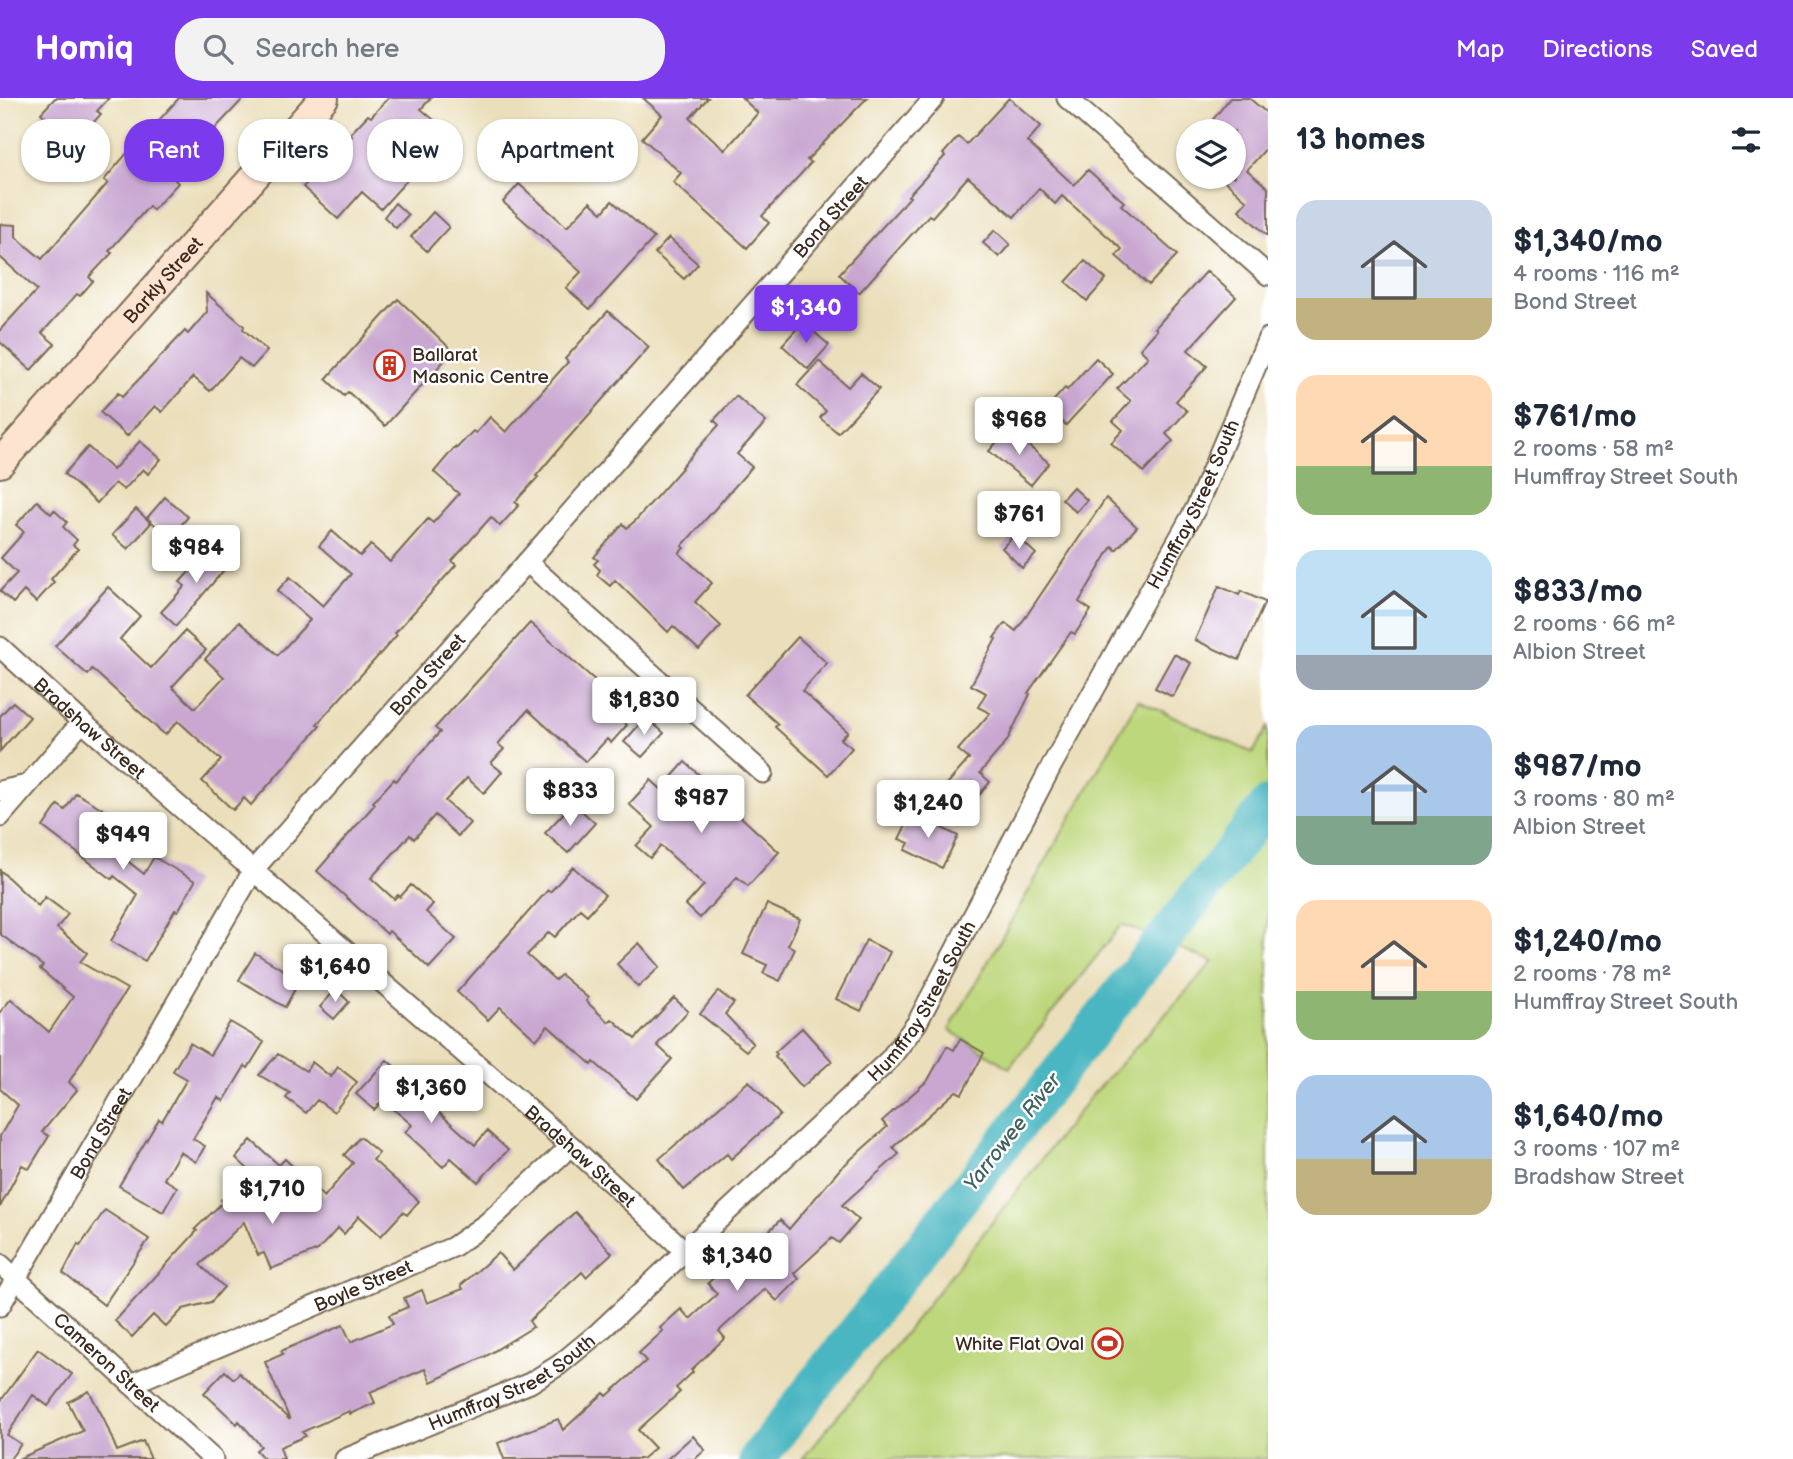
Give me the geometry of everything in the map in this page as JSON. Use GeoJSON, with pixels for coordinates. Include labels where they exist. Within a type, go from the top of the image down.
{"type":"FeatureCollection","features":[{"type":"Feature","properties":{"kind":"main road","name":"Barkly Street"},"geometry":{"type":"LineString","coordinates":[[0,463],[324,98]]}},
{"type":"Feature","properties":{"kind":"street","name":"Bond Street"},"geometry":{"type":"LineString","coordinates":[[0,1306],[254,869],[934,98]]}},
{"type":"Feature","properties":{"kind":"street"},"geometry":{"type":"LineString","coordinates":[[1067,98],[1268,275]]}},
{"type":"Feature","properties":{"kind":"street","name":"Humffray Street South"},"geometry":{"type":"LineString","coordinates":[[345,1459],[514,1390],[546,1373],[587,1343],[873,1077],[916,1023],[1052,765],[1196,508],[1268,338]]}},
{"type":"Feature","properties":{"kind":"street"},"geometry":{"type":"LineString","coordinates":[[527,562],[763,773]]}},
{"type":"Feature","properties":{"kind":"street","name":"Bradshaw Street"},"geometry":{"type":"LineString","coordinates":[[0,647],[82,722],[571,1146],[685,1251]]}},
{"type":"Feature","properties":{"kind":"street"},"geometry":{"type":"LineString","coordinates":[[0,817],[82,722]]}},
{"type":"Feature","properties":{"kind":"street"},"geometry":{"type":"LineString","coordinates":[[0,791],[27,785]]}},
{"type":"Feature","properties":{"kind":"street","name":"Boyle Street"},"geometry":{"type":"LineString","coordinates":[[131,1384],[453,1247],[488,1223],[571,1146]]}},
{"type":"Feature","properties":{"kind":"street","name":"Cameron Street"},"geometry":{"type":"LineString","coordinates":[[0,1264],[213,1459]]}},
{"type":"Feature","properties":{"kind":"green space"},"geometry":{"type":"Polygon","coordinates":[[[1138,700],[1253,753],[1268,727],[1268,1459],[802,1459],[880,1365],[1092,1095],[1213,962],[1122,924],[1009,1068],[949,1030],[1138,700]]]}},
{"type":"Feature","properties":{"kind":"building"},"geometry":{"type":"Polygon","coordinates":[[[55,98],[109,98],[97,111],[101,114],[97,119],[48,119],[41,113],[55,98]]]}},
{"type":"Feature","properties":{"kind":"building"},"geometry":{"type":"Polygon","coordinates":[[[179,98],[244,98],[224,119],[160,119],[179,98]]]}},
{"type":"Feature","properties":{"kind":"building"},"geometry":{"type":"Polygon","coordinates":[[[388,98],[431,98],[421,109],[433,119],[367,119],[367,182],[405,182],[381,209],[362,192],[338,219],[303,187],[308,182],[353,182],[353,131],[368,115],[371,117],[388,98]]]}},
{"type":"Feature","properties":{"kind":"building"},"geometry":{"type":"Polygon","coordinates":[[[643,98],[708,98],[690,118],[725,150],[758,113],[742,98],[867,98],[807,160],[811,163],[762,216],[769,223],[747,248],[673,182],[681,173],[642,138],[662,115],[643,98]]]}},
{"type":"Feature","properties":{"kind":"building"},"geometry":{"type":"Polygon","coordinates":[[[1009,98],[1041,126],[1027,142],[1074,185],[1088,170],[1124,202],[1121,205],[1177,255],[1149,285],[1116,256],[1122,249],[1062,196],[1055,204],[1039,188],[1014,217],[968,177],[932,217],[929,215],[859,293],[839,274],[910,197],[908,196],[945,156],[943,154],[958,137],[967,144],[1009,98]]]}},
{"type":"Feature","properties":{"kind":"building"},"geometry":{"type":"Polygon","coordinates":[[[1230,98],[1249,98],[1268,114],[1268,146],[1247,170],[1268,188],[1268,236],[1239,210],[1247,201],[1234,189],[1246,189],[1246,119],[1213,119],[1230,98]]]}},
{"type":"Feature","properties":{"kind":"building"},"geometry":{"type":"Polygon","coordinates":[[[124,157],[124,182],[178,183],[153,210],[149,206],[89,277],[93,281],[80,296],[77,294],[42,333],[55,344],[31,370],[0,342],[0,330],[37,290],[0,257],[0,224],[16,225],[16,237],[42,259],[107,182],[110,182],[110,173],[124,157]]]}},
{"type":"Feature","properties":{"kind":"building"},"geometry":{"type":"Polygon","coordinates":[[[519,184],[567,227],[590,202],[602,213],[612,201],[654,238],[590,309],[566,288],[581,272],[503,202],[519,184]]]}},
{"type":"Feature","properties":{"kind":"building"},"geometry":{"type":"Polygon","coordinates":[[[395,203],[408,215],[396,228],[384,217],[395,203]]]}},
{"type":"Feature","properties":{"kind":"building"},"geometry":{"type":"Polygon","coordinates":[[[433,212],[449,227],[427,251],[411,237],[433,212]]]}},
{"type":"Feature","properties":{"kind":"building"},"geometry":{"type":"Polygon","coordinates":[[[995,230],[1010,244],[999,257],[983,243],[995,230]]]}},
{"type":"Feature","properties":{"kind":"building"},"geometry":{"type":"Polygon","coordinates":[[[669,238],[698,264],[684,279],[655,253],[669,238]]]}},
{"type":"Feature","properties":{"kind":"building"},"geometry":{"type":"Polygon","coordinates":[[[1085,261],[1106,279],[1087,301],[1066,282],[1085,261]]]}},
{"type":"Feature","properties":{"kind":"building"},"geometry":{"type":"Polygon","coordinates":[[[1207,271],[1236,297],[1188,350],[1207,366],[1176,401],[1187,411],[1166,434],[1173,441],[1144,472],[1111,443],[1123,430],[1113,421],[1131,401],[1117,389],[1148,357],[1140,349],[1157,330],[1155,328],[1207,271]]]}},
{"type":"Feature","properties":{"kind":"building"},"geometry":{"type":"Polygon","coordinates":[[[206,293],[244,326],[243,329],[267,351],[252,368],[239,358],[210,391],[193,377],[162,412],[155,406],[127,436],[100,412],[118,393],[122,397],[185,331],[188,334],[207,312],[206,293]]]}},
{"type":"Feature","properties":{"kind":"building","name":"Ballarat Masonic Centre"},"geometry":{"type":"Polygon","coordinates":[[[398,299],[453,351],[385,426],[348,392],[344,396],[326,379],[398,299]]]}},
{"type":"Feature","properties":{"kind":"building"},"geometry":{"type":"Polygon","coordinates":[[[608,311],[649,347],[536,476],[538,477],[515,502],[519,505],[500,526],[491,517],[452,561],[456,565],[317,724],[320,726],[251,805],[244,798],[233,810],[202,781],[221,760],[178,721],[165,735],[92,669],[88,675],[55,646],[108,587],[140,616],[120,639],[151,668],[185,631],[206,650],[172,687],[195,708],[224,677],[205,659],[239,622],[278,655],[310,620],[277,591],[290,577],[323,606],[351,574],[319,546],[332,531],[360,556],[371,545],[390,562],[428,519],[433,523],[459,494],[434,472],[455,447],[456,449],[473,431],[476,433],[490,417],[506,432],[568,362],[565,359],[608,311]]]}},
{"type":"Feature","properties":{"kind":"building"},"geometry":{"type":"Polygon","coordinates":[[[803,322],[829,345],[808,369],[782,345],[803,322]]]}},
{"type":"Feature","properties":{"kind":"building"},"geometry":{"type":"Polygon","coordinates":[[[1096,358],[1113,374],[1066,425],[1047,408],[1096,358]]]}},
{"type":"Feature","properties":{"kind":"building"},"geometry":{"type":"Polygon","coordinates":[[[819,361],[848,387],[861,373],[879,389],[838,433],[820,418],[826,411],[797,385],[819,361]]]}},
{"type":"Feature","properties":{"kind":"building"},"geometry":{"type":"Polygon","coordinates":[[[736,396],[766,422],[737,454],[752,467],[682,546],[684,548],[679,553],[712,583],[695,602],[721,626],[699,650],[673,626],[668,632],[615,580],[610,586],[597,575],[600,570],[594,564],[598,560],[594,557],[623,524],[627,528],[636,520],[682,468],[719,425],[714,420],[736,396]]]}},
{"type":"Feature","properties":{"kind":"building"},"geometry":{"type":"Polygon","coordinates":[[[1008,429],[1049,463],[1031,485],[989,451],[1008,429]]]}},
{"type":"Feature","properties":{"kind":"building"},"geometry":{"type":"Polygon","coordinates":[[[140,441],[161,459],[148,474],[143,469],[124,490],[115,483],[97,503],[64,474],[88,447],[113,470],[140,441]]]}},
{"type":"Feature","properties":{"kind":"building"},"geometry":{"type":"Polygon","coordinates":[[[1073,487],[1087,500],[1076,512],[1062,499],[1073,487]]]}},
{"type":"Feature","properties":{"kind":"building"},"geometry":{"type":"Polygon","coordinates":[[[165,497],[188,517],[170,538],[147,518],[165,497]]]}},
{"type":"Feature","properties":{"kind":"building"},"geometry":{"type":"Polygon","coordinates":[[[1106,498],[1137,527],[1116,550],[1112,546],[1079,602],[1091,610],[1075,634],[1071,632],[1028,693],[1030,694],[1007,741],[980,773],[990,782],[965,812],[940,792],[969,759],[958,750],[990,713],[978,707],[986,693],[971,685],[996,639],[994,638],[1005,623],[1016,631],[1106,498]]]}},
{"type":"Feature","properties":{"kind":"building"},"geometry":{"type":"Polygon","coordinates":[[[37,501],[51,514],[54,510],[67,522],[63,527],[77,540],[73,545],[78,549],[51,579],[54,582],[36,602],[24,591],[13,603],[0,591],[17,573],[1,558],[24,532],[16,525],[37,501]]]}},
{"type":"Feature","properties":{"kind":"building"},"geometry":{"type":"Polygon","coordinates":[[[136,509],[151,523],[128,549],[112,535],[136,509]]]}},
{"type":"Feature","properties":{"kind":"building"},"geometry":{"type":"Polygon","coordinates":[[[1015,534],[1036,554],[1022,568],[1002,548],[1015,534]]]}},
{"type":"Feature","properties":{"kind":"building"},"geometry":{"type":"Polygon","coordinates":[[[212,547],[230,563],[176,626],[161,612],[185,586],[180,582],[212,547]]]}},
{"type":"Feature","properties":{"kind":"building"},"geometry":{"type":"Polygon","coordinates":[[[1219,586],[1239,595],[1241,591],[1265,602],[1239,660],[1195,640],[1219,586]]]}},
{"type":"Feature","properties":{"kind":"building"},"geometry":{"type":"Polygon","coordinates":[[[530,623],[613,696],[605,705],[627,725],[611,743],[607,739],[586,762],[528,710],[498,744],[504,749],[491,763],[502,772],[484,793],[467,778],[445,801],[470,823],[458,836],[435,815],[414,839],[410,835],[371,878],[394,899],[398,895],[400,897],[411,885],[433,904],[426,912],[456,939],[429,968],[317,871],[375,804],[373,802],[440,732],[435,728],[530,623]]]}},
{"type":"Feature","properties":{"kind":"building"},"geometry":{"type":"Polygon","coordinates":[[[798,637],[827,663],[802,691],[848,732],[841,739],[852,748],[828,775],[775,727],[778,724],[745,695],[798,637]]]}},
{"type":"Feature","properties":{"kind":"building"},"geometry":{"type":"Polygon","coordinates":[[[1174,654],[1191,663],[1173,697],[1155,688],[1174,654]]]}},
{"type":"Feature","properties":{"kind":"building"},"geometry":{"type":"Polygon","coordinates":[[[13,702],[30,717],[0,751],[0,716],[13,702]]]}},
{"type":"Feature","properties":{"kind":"building"},"geometry":{"type":"Polygon","coordinates":[[[646,717],[664,733],[642,757],[624,742],[646,717]]]}},
{"type":"Feature","properties":{"kind":"building"},"geometry":{"type":"Polygon","coordinates":[[[685,762],[779,852],[748,886],[737,877],[700,918],[686,905],[704,885],[661,846],[650,858],[636,846],[654,827],[629,804],[651,780],[661,789],[685,762]]]}},
{"type":"Feature","properties":{"kind":"building"},"geometry":{"type":"Polygon","coordinates":[[[76,793],[108,812],[131,831],[115,851],[144,874],[154,857],[195,881],[145,961],[111,941],[138,895],[114,876],[112,879],[43,827],[58,805],[65,810],[76,793]]]}},
{"type":"Feature","properties":{"kind":"building"},"geometry":{"type":"Polygon","coordinates":[[[573,803],[595,823],[568,853],[545,833],[573,803]]]}},
{"type":"Feature","properties":{"kind":"building"},"geometry":{"type":"Polygon","coordinates":[[[912,813],[958,836],[942,868],[905,850],[909,843],[899,839],[912,813]]]}},
{"type":"Feature","properties":{"kind":"building"},"geometry":{"type":"Polygon","coordinates":[[[573,867],[605,895],[587,915],[580,909],[555,937],[549,932],[527,955],[555,980],[561,975],[588,998],[586,1001],[608,1022],[612,1019],[635,1039],[674,998],[688,1011],[657,1045],[672,1059],[636,1099],[548,1026],[536,1040],[500,1007],[488,1020],[457,992],[548,890],[550,892],[573,867]]]}},
{"type":"Feature","properties":{"kind":"building"},"geometry":{"type":"Polygon","coordinates":[[[0,870],[38,906],[45,897],[68,914],[57,928],[87,953],[80,962],[127,989],[69,1082],[77,1090],[42,1132],[49,1136],[29,1169],[22,1165],[0,1207],[0,1136],[18,1105],[0,1089],[0,1012],[11,999],[49,1032],[73,997],[40,969],[43,966],[0,934],[0,870]]]}},
{"type":"Feature","properties":{"kind":"building"},"geometry":{"type":"Polygon","coordinates":[[[767,904],[800,919],[788,945],[795,949],[780,981],[763,973],[767,965],[743,954],[767,904]]]}},
{"type":"Feature","properties":{"kind":"building"},"geometry":{"type":"Polygon","coordinates":[[[866,940],[890,952],[861,1011],[836,999],[866,940]]]}},
{"type":"Feature","properties":{"kind":"building"},"geometry":{"type":"Polygon","coordinates":[[[639,943],[660,967],[638,987],[617,964],[639,943]]]}},
{"type":"Feature","properties":{"kind":"building"},"geometry":{"type":"Polygon","coordinates":[[[255,953],[300,980],[285,1007],[239,980],[255,953]]]}},
{"type":"Feature","properties":{"kind":"building"},"geometry":{"type":"Polygon","coordinates":[[[336,989],[349,1002],[334,1019],[320,1007],[336,989]]]}},
{"type":"Feature","properties":{"kind":"building"},"geometry":{"type":"Polygon","coordinates":[[[718,991],[734,1003],[725,1014],[753,1044],[746,1051],[700,1014],[718,991]]]}},
{"type":"Feature","properties":{"kind":"building"},"geometry":{"type":"Polygon","coordinates":[[[230,1022],[264,1042],[248,1068],[245,1066],[224,1101],[218,1097],[193,1139],[205,1146],[196,1162],[180,1152],[164,1179],[177,1187],[163,1212],[119,1186],[159,1119],[162,1121],[187,1079],[173,1071],[190,1043],[210,1055],[230,1022]]]}},
{"type":"Feature","properties":{"kind":"building"},"geometry":{"type":"Polygon","coordinates":[[[802,1028],[832,1061],[802,1087],[775,1056],[775,1052],[802,1028]]]}},
{"type":"Feature","properties":{"kind":"building"},"geometry":{"type":"Polygon","coordinates":[[[960,1039],[984,1053],[962,1094],[956,1091],[893,1147],[899,1154],[842,1205],[859,1220],[839,1243],[832,1238],[794,1273],[799,1279],[777,1301],[765,1289],[719,1331],[725,1338],[676,1388],[680,1392],[638,1430],[655,1448],[642,1459],[504,1459],[498,1443],[558,1419],[563,1430],[604,1393],[607,1396],[646,1361],[639,1353],[663,1331],[660,1328],[681,1309],[690,1319],[717,1294],[708,1283],[732,1261],[736,1265],[780,1220],[789,1229],[840,1169],[887,1127],[882,1121],[928,1080],[947,1046],[954,1050],[960,1039]]]}},
{"type":"Feature","properties":{"kind":"building"},"geometry":{"type":"Polygon","coordinates":[[[278,1054],[306,1071],[312,1062],[331,1077],[338,1067],[357,1082],[334,1112],[317,1100],[306,1113],[286,1098],[290,1093],[259,1075],[278,1054]]]}},
{"type":"Feature","properties":{"kind":"building"},"geometry":{"type":"Polygon","coordinates":[[[387,1060],[405,1076],[400,1082],[475,1145],[487,1131],[508,1150],[478,1182],[451,1158],[443,1167],[405,1132],[412,1125],[383,1100],[374,1110],[356,1094],[387,1060]]]}},
{"type":"Feature","properties":{"kind":"building"},"geometry":{"type":"Polygon","coordinates":[[[749,1081],[780,1115],[731,1159],[727,1154],[684,1190],[659,1159],[749,1081]]]}},
{"type":"Feature","properties":{"kind":"building"},"geometry":{"type":"Polygon","coordinates":[[[360,1137],[379,1153],[373,1160],[419,1201],[407,1215],[403,1212],[381,1236],[359,1216],[344,1234],[338,1228],[318,1250],[271,1269],[264,1253],[258,1255],[244,1222],[200,1265],[224,1287],[211,1302],[183,1309],[166,1327],[153,1315],[132,1337],[115,1321],[197,1231],[195,1229],[223,1202],[221,1200],[250,1171],[236,1158],[251,1140],[279,1165],[285,1159],[324,1197],[353,1163],[344,1155],[360,1137]]]}},
{"type":"Feature","properties":{"kind":"building"},"geometry":{"type":"Polygon","coordinates":[[[105,1210],[149,1239],[104,1305],[63,1273],[78,1244],[80,1246],[105,1210]]]}},
{"type":"Feature","properties":{"kind":"building"},"geometry":{"type":"Polygon","coordinates":[[[575,1212],[612,1253],[586,1277],[582,1272],[529,1321],[533,1327],[486,1356],[431,1382],[425,1369],[370,1392],[375,1403],[350,1414],[349,1411],[302,1432],[306,1436],[280,1447],[284,1459],[264,1459],[256,1450],[261,1446],[239,1421],[237,1424],[204,1393],[225,1371],[234,1379],[239,1373],[290,1420],[265,1362],[283,1354],[281,1351],[343,1325],[351,1342],[393,1324],[389,1315],[408,1307],[404,1298],[422,1290],[427,1303],[463,1289],[461,1285],[498,1253],[513,1270],[575,1212]]]}},
{"type":"Feature","properties":{"kind":"building"},"geometry":{"type":"Polygon","coordinates":[[[38,1349],[72,1374],[48,1406],[33,1395],[7,1435],[21,1444],[10,1459],[0,1459],[0,1402],[38,1349]]]}},
{"type":"Feature","properties":{"kind":"building"},"geometry":{"type":"Polygon","coordinates":[[[89,1391],[117,1451],[143,1441],[151,1459],[18,1459],[83,1431],[68,1402],[89,1391]]]}},
{"type":"Feature","properties":{"kind":"building"},"geometry":{"type":"Polygon","coordinates":[[[693,1436],[705,1450],[695,1459],[667,1459],[693,1436]]]}},
{"type":"Feature","properties":{"kind":"waterway","name":"Yarrowee River"},"geometry":{"type":"LineString","coordinates":[[757,1459],[1268,805]]}},
{"type":"Feature","properties":{"kind":"place","name":"Ballarat Masonic Centre"},"geometry":{"type":"Point","coordinates":[389,365]}},
{"type":"Feature","properties":{"kind":"place","name":"White Flat Oval"},"geometry":{"type":"Point","coordinates":[1107,1343]}}]}
